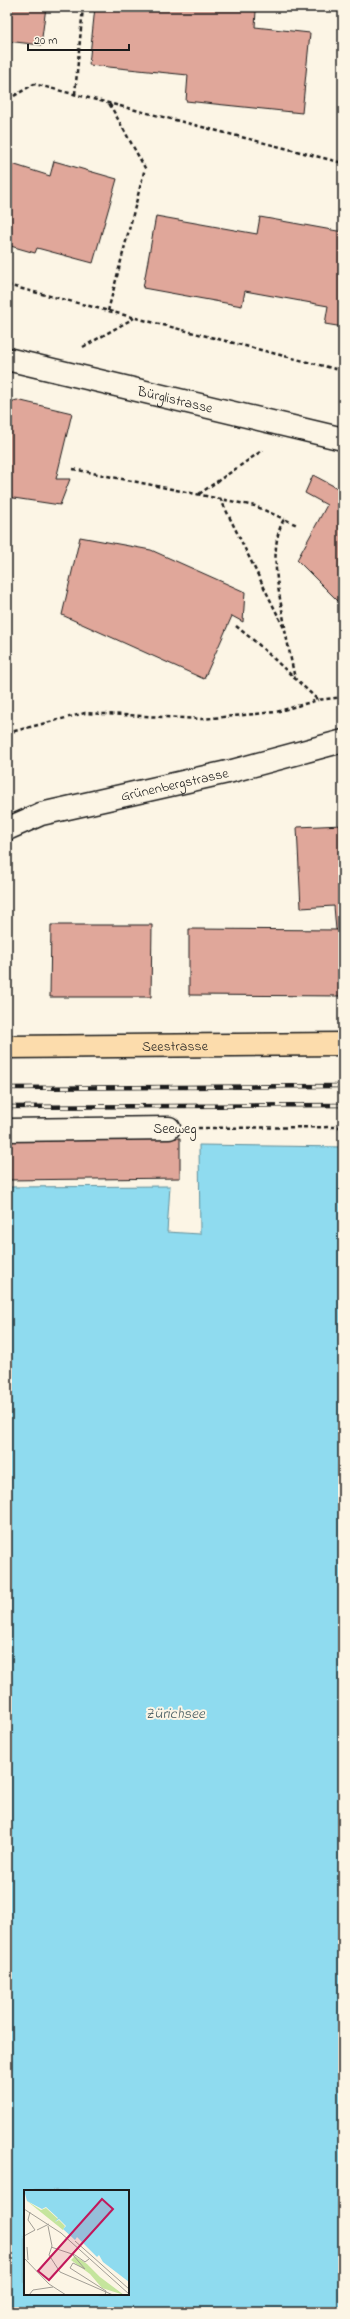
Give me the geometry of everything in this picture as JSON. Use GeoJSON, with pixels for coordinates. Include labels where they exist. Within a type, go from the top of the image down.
{"type":"FeatureCollection","features":[{"type":"Feature","properties":{"kind":"main road","name":"Seestrasse"},"geometry":{"type":"LineString","coordinates":[[7,1046],[343,1044]]}},
{"type":"Feature","properties":{"kind":"street","name":"Bürglistrasse"},"geometry":{"type":"LineString","coordinates":[[7,359],[343,439]]}},
{"type":"Feature","properties":{"kind":"street","name":"Grünenbergstrasse"},"geometry":{"type":"LineString","coordinates":[[7,830],[41,814],[232,771],[343,741]]}},
{"type":"Feature","properties":{"kind":"street","name":"Seeweg"},"geometry":{"type":"LineString","coordinates":[[7,1130],[169,1128]]}},
{"type":"Feature","properties":{"kind":"path"},"geometry":{"type":"LineString","coordinates":[[75,94],[83,7]]}},
{"type":"Feature","properties":{"kind":"path"},"geometry":{"type":"LineString","coordinates":[[7,96],[14,96],[34,84],[343,163]]}},
{"type":"Feature","properties":{"kind":"path"},"geometry":{"type":"LineString","coordinates":[[108,311],[145,168],[109,103]]}},
{"type":"Feature","properties":{"kind":"path"},"geometry":{"type":"LineString","coordinates":[[7,286],[343,371]]}},
{"type":"Feature","properties":{"kind":"path"},"geometry":{"type":"LineString","coordinates":[[46,368],[135,318]]}},
{"type":"Feature","properties":{"kind":"path"},"geometry":{"type":"LineString","coordinates":[[199,494],[296,428]]}},
{"type":"Feature","properties":{"kind":"path"},"geometry":{"type":"LineString","coordinates":[[74,469],[255,506],[297,525]]}},
{"type":"Feature","properties":{"kind":"path"},"geometry":{"type":"LineString","coordinates":[[220,498],[285,630]]}},
{"type":"Feature","properties":{"kind":"path"},"geometry":{"type":"LineString","coordinates":[[284,519],[280,526],[276,558],[285,630],[295,680]]}},
{"type":"Feature","properties":{"kind":"path"},"geometry":{"type":"LineString","coordinates":[[236,626],[258,644],[318,700]]}},
{"type":"Feature","properties":{"kind":"path"},"geometry":{"type":"LineString","coordinates":[[7,733],[85,714],[202,719],[276,712],[318,700],[343,697]]}},
{"type":"Feature","properties":{"kind":"path","name":"Seeweg"},"geometry":{"type":"LineString","coordinates":[[169,1128],[343,1127]]}},
{"type":"Feature","properties":{"kind":"water","name":"Zürichsee"},"geometry":{"type":"Polygon","coordinates":[[[199,1145],[343,1147],[343,2312],[7,2312],[7,1187],[170,1186],[167,1232],[200,1234],[199,1145]]]}},
{"type":"Feature","properties":{"kind":"building"},"geometry":{"type":"Polygon","coordinates":[[[7,7],[46,7],[41,45],[7,41],[7,7]]]}},
{"type":"Feature","properties":{"kind":"building"},"geometry":{"type":"Polygon","coordinates":[[[95,7],[217,7],[256,11],[255,27],[310,33],[302,113],[186,101],[188,75],[89,65],[95,7]]]}},
{"type":"Feature","properties":{"kind":"building"},"geometry":{"type":"Polygon","coordinates":[[[54,161],[117,179],[93,263],[37,248],[35,253],[7,245],[7,180],[12,164],[50,176],[54,161]]]}},
{"type":"Feature","properties":{"kind":"building"},"geometry":{"type":"Polygon","coordinates":[[[156,216],[257,234],[260,217],[343,232],[343,327],[325,324],[328,306],[245,291],[242,306],[143,288],[156,216]]]}},
{"type":"Feature","properties":{"kind":"building"},"geometry":{"type":"Polygon","coordinates":[[[17,400],[72,413],[56,479],[70,479],[60,505],[7,497],[7,403],[17,400]]]}},
{"type":"Feature","properties":{"kind":"building"},"geometry":{"type":"Polygon","coordinates":[[[313,475],[343,491],[343,606],[297,560],[327,505],[305,493],[313,475]]]}},
{"type":"Feature","properties":{"kind":"building"},"geometry":{"type":"Polygon","coordinates":[[[80,537],[151,550],[245,592],[243,622],[232,616],[204,679],[62,615],[80,537]]]}},
{"type":"Feature","properties":{"kind":"building"},"geometry":{"type":"Polygon","coordinates":[[[343,825],[343,930],[336,930],[334,906],[301,908],[297,827],[343,825]]]}},
{"type":"Feature","properties":{"kind":"building"},"geometry":{"type":"Polygon","coordinates":[[[51,925],[152,925],[151,997],[50,997],[51,925]]]}},
{"type":"Feature","properties":{"kind":"building"},"geometry":{"type":"Polygon","coordinates":[[[189,929],[343,930],[343,996],[189,995],[189,929]]]}},
{"type":"Feature","properties":{"kind":"building"},"geometry":{"type":"Polygon","coordinates":[[[180,1138],[180,1178],[7,1180],[7,1140],[180,1138]]]}},
{"type":"Feature","properties":{"kind":"railway"},"geometry":{"type":"LineString","coordinates":[[7,1088],[343,1086]]}},
{"type":"Feature","properties":{"kind":"railway"},"geometry":{"type":"LineString","coordinates":[[7,1107],[343,1105]]}}]}
